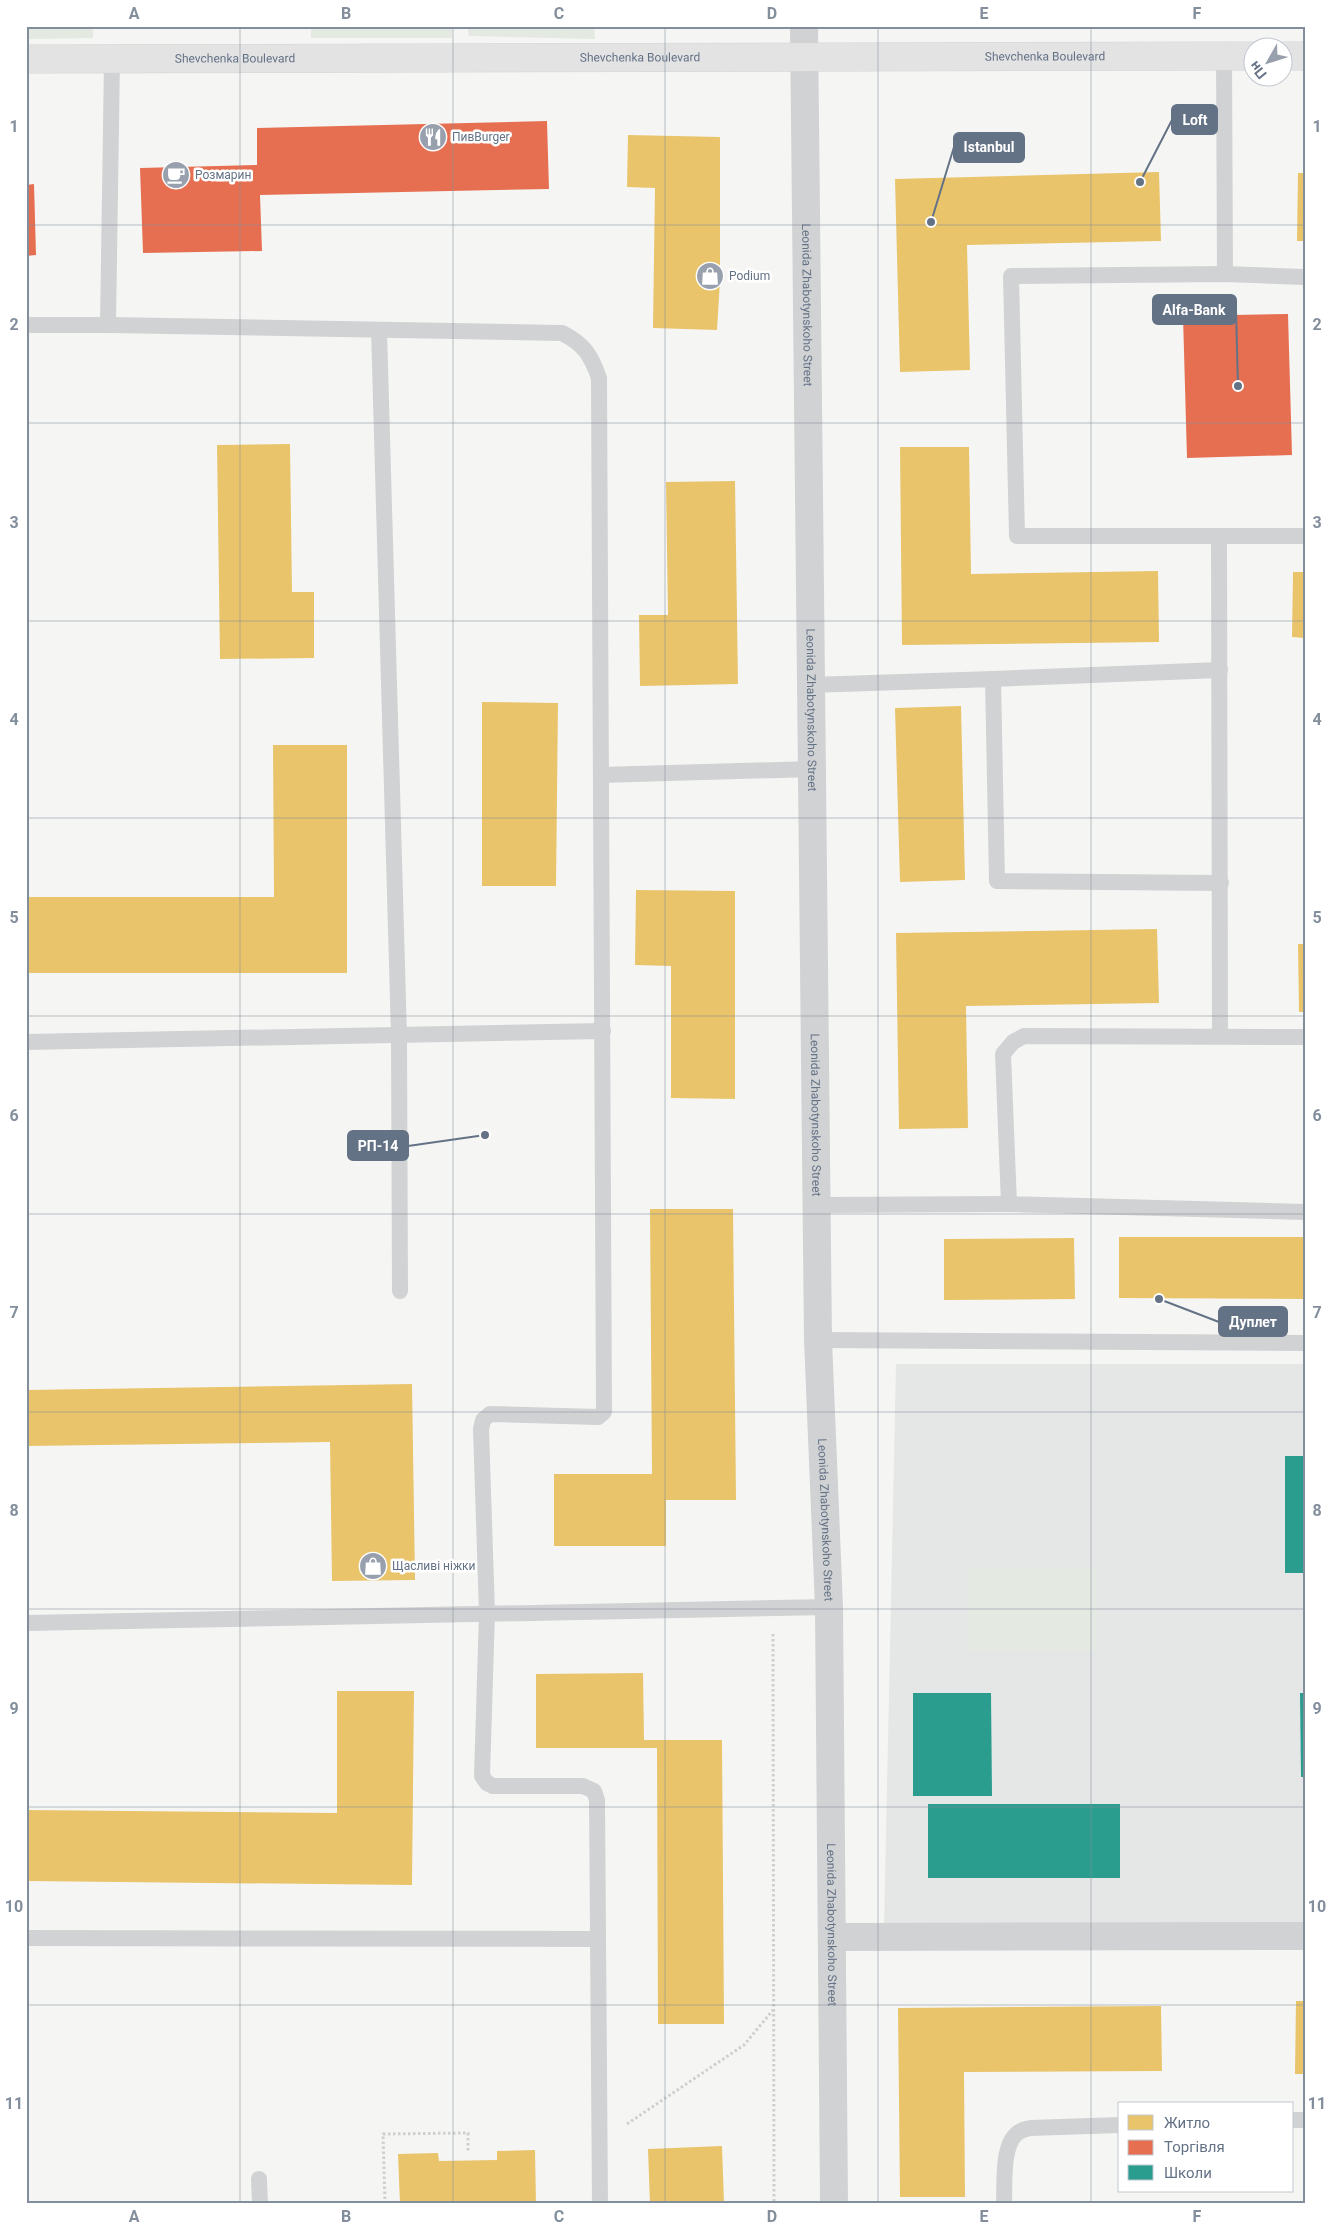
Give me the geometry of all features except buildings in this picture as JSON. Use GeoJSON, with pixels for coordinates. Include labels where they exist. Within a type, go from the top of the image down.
{"type":"FeatureCollection","features":[{"type":"Feature","properties":{"kind":"street","name":"Leonida Zhabotynskoho Street"},"geometry":{"type":"LineString","coordinates":[[804,26],[816,1205],[818,1340],[829,1607],[834,2204]]}},
{"type":"Feature","properties":{"kind":"street","name":"Shevchenka Boulevard"},"geometry":{"type":"LineString","coordinates":[[26,59],[1244,56]]}},
{"type":"Feature","properties":{"kind":"street"},"geometry":{"type":"LineString","coordinates":[[832,1937],[1305,1936]]}},
{"type":"Feature","properties":{"kind":"lane"},"geometry":{"type":"LineString","coordinates":[[1224,55],[1225,274]]}},
{"type":"Feature","properties":{"kind":"lane"},"geometry":{"type":"LineString","coordinates":[[108,325],[112,60]]}},
{"type":"Feature","properties":{"kind":"lane"},"geometry":{"type":"LineString","coordinates":[[1305,277],[1225,274],[1011,276],[1017,536],[1305,536]]}},
{"type":"Feature","properties":{"kind":"lane"},"geometry":{"type":"LineString","coordinates":[[26,325],[562,334],[579,342],[595,366],[599,378],[604,1412],[598,1417],[490,1414],[483,1420],[480,1429],[487,1614],[482,1776],[484,1780],[493,1786],[583,1786],[594,1790],[597,1800],[600,2204]]}},
{"type":"Feature","properties":{"kind":"lane"},"geometry":{"type":"LineString","coordinates":[[379,330],[399,1036],[400,1291]]}},
{"type":"Feature","properties":{"kind":"lane"},"geometry":{"type":"LineString","coordinates":[[1219,536],[1220,1036]]}},
{"type":"Feature","properties":{"kind":"lane"},"geometry":{"type":"LineString","coordinates":[[810,684],[1220,670]]}},
{"type":"Feature","properties":{"kind":"lane"},"geometry":{"type":"LineString","coordinates":[[993,679],[997,881],[1221,883]]}},
{"type":"Feature","properties":{"kind":"lane"},"geometry":{"type":"LineString","coordinates":[[602,775],[811,769]]}},
{"type":"Feature","properties":{"kind":"lane"},"geometry":{"type":"LineString","coordinates":[[26,1042],[603,1031]]}},
{"type":"Feature","properties":{"kind":"lane"},"geometry":{"type":"LineString","coordinates":[[1009,1204],[1004,1054],[1013,1042],[1024,1036],[1305,1037]]}},
{"type":"Feature","properties":{"kind":"lane"},"geometry":{"type":"LineString","coordinates":[[816,1205],[1009,1204],[1305,1212]]}},
{"type":"Feature","properties":{"kind":"lane"},"geometry":{"type":"LineString","coordinates":[[818,1340],[1305,1343]]}},
{"type":"Feature","properties":{"kind":"lane"},"geometry":{"type":"LineString","coordinates":[[26,1623],[829,1607]]}},
{"type":"Feature","properties":{"kind":"lane"},"geometry":{"type":"LineString","coordinates":[[26,1938],[598,1939]]}},
{"type":"Feature","properties":{"kind":"lane"},"geometry":{"type":"LineString","coordinates":[[1004,2204],[1006,2153],[1010,2142],[1018,2132],[1030,2128],[1118,2125]]}},
{"type":"Feature","properties":{"kind":"lane"},"geometry":{"type":"LineString","coordinates":[[259,2179],[260,2204]]}},
{"type":"Feature","properties":{"kind":"path"},"geometry":{"type":"LineString","coordinates":[[773,1608],[774,2204]]}},
{"type":"Feature","properties":{"kind":"path"},"geometry":{"type":"LineString","coordinates":[[600,2142],[744,2045],[774,2010]]}},
{"type":"Feature","properties":{"kind":"path"},"geometry":{"type":"LineString","coordinates":[[385,2204],[383,2134],[468,2133],[468,2152]]}},
{"type":"Feature","properties":{"kind":"shaded area"},"geometry":{"type":"Polygon","coordinates":[[[26,26],[93,26],[93,38],[26,39],[26,26]]]}},
{"type":"Feature","properties":{"kind":"shaded area"},"geometry":{"type":"Polygon","coordinates":[[[311,26],[452,26],[452,38],[311,38],[311,26]]]}},
{"type":"Feature","properties":{"kind":"shaded area"},"geometry":{"type":"Polygon","coordinates":[[[467,26],[594,26],[595,39],[469,36],[467,26]]]}},
{"type":"Feature","properties":{"kind":"shaded area"},"geometry":{"type":"Polygon","coordinates":[[[896,1364],[1305,1364],[1305,1926],[884,1927],[896,1364]]]}},
{"type":"Feature","properties":{"kind":"shaded area"},"geometry":{"type":"Polygon","coordinates":[[[968,1567],[1097,1568],[1097,1651],[968,1651],[968,1567]]]}},
{"type":"Feature","properties":{"kind":"place","name":"ПивBurger"},"geometry":{"type":"Point","coordinates":[433,137]}},
{"type":"Feature","properties":{"kind":"place","name":"Розмарин"},"geometry":{"type":"Point","coordinates":[176,175]}},
{"type":"Feature","properties":{"kind":"place","name":"Loft"},"geometry":{"type":"Point","coordinates":[1140,182]}},
{"type":"Feature","properties":{"kind":"place","name":"Istanbul"},"geometry":{"type":"Point","coordinates":[931,222]}},
{"type":"Feature","properties":{"kind":"place","name":"Podium"},"geometry":{"type":"Point","coordinates":[710,276]}},
{"type":"Feature","properties":{"kind":"place","name":"Alfa-Bank"},"geometry":{"type":"Point","coordinates":[1238,386]}},
{"type":"Feature","properties":{"kind":"place","name":"РП-14"},"geometry":{"type":"Point","coordinates":[485,1135]}},
{"type":"Feature","properties":{"kind":"place","name":"Дуплет"},"geometry":{"type":"Point","coordinates":[1159,1299]}},
{"type":"Feature","properties":{"kind":"place","name":"Щасливі ніжки"},"geometry":{"type":"Point","coordinates":[373,1566]}}]}
